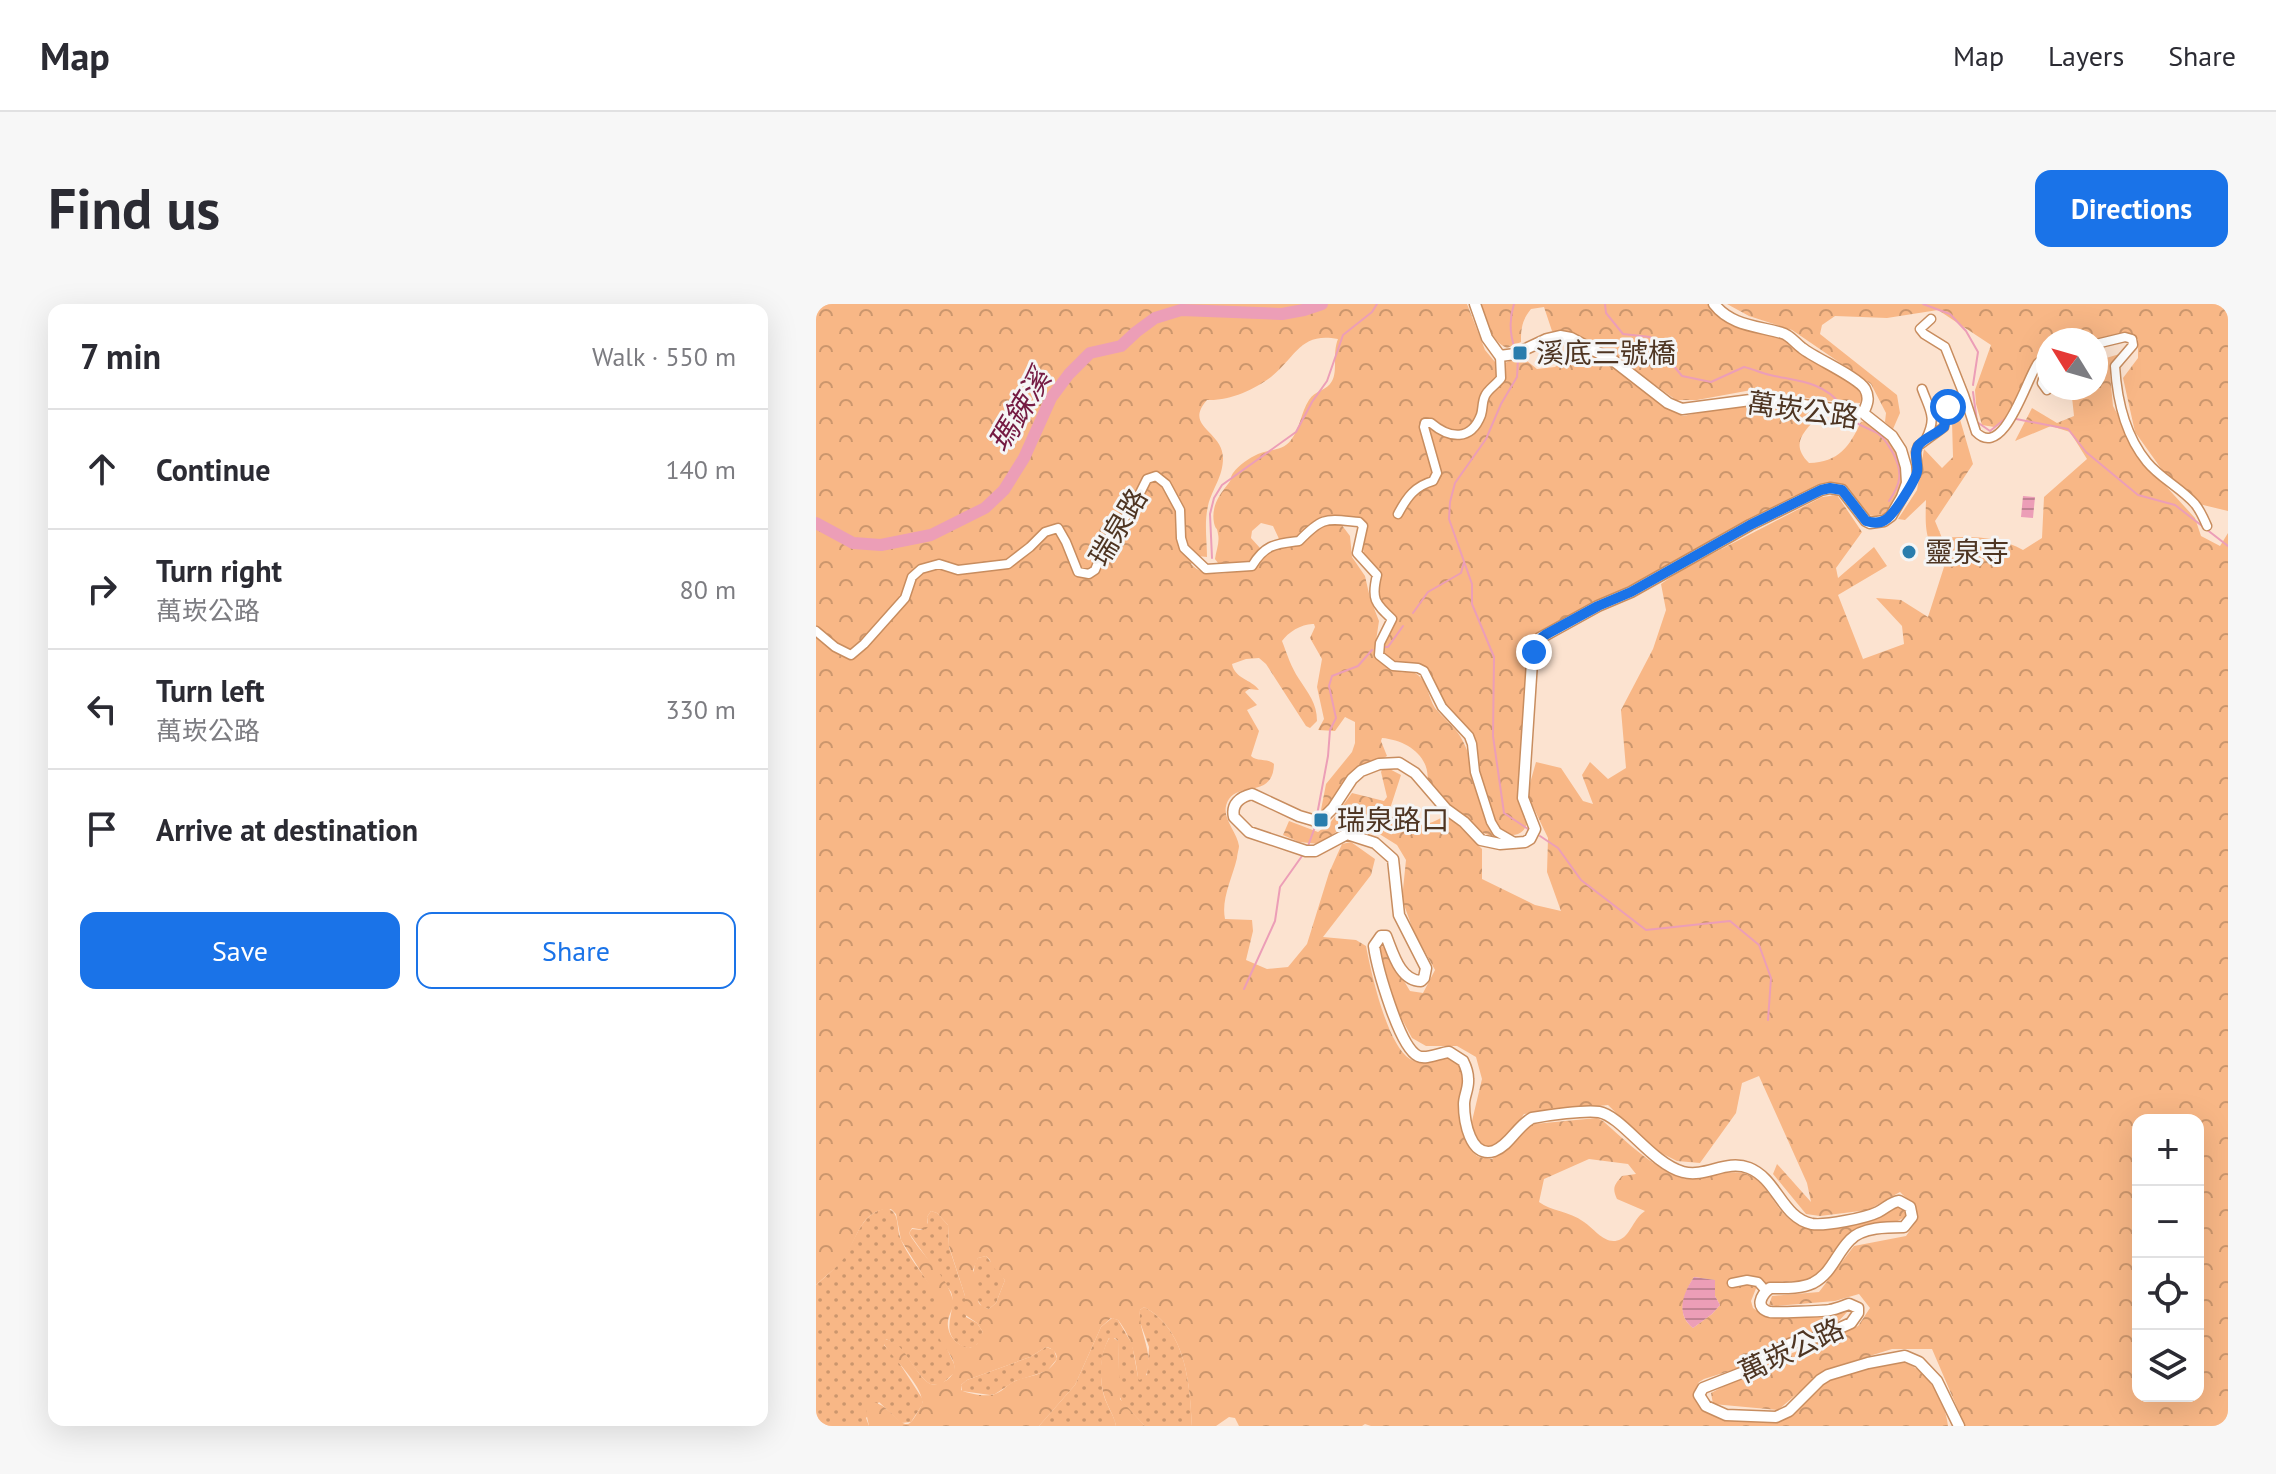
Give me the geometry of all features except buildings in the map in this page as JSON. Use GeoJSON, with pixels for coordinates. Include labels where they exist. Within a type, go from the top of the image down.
{"type":"FeatureCollection","features":[{"type":"Feature","properties":{"kind":"street"},"geometry":{"type":"LineString","coordinates":[[1398,514],[1408,496],[1422,484],[1433,481],[1437,473],[1425,423],[1459,436],[1468,434],[1475,428],[1482,413],[1485,394],[1501,378],[1500,356],[1487,338],[1475,304]]}},
{"type":"Feature","properties":{"kind":"street"},"geometry":{"type":"LineString","coordinates":[[1714,304],[1720,312],[1734,320],[1786,334],[1820,360],[1859,383],[1866,390],[1868,401],[1858,412]]}},
{"type":"Feature","properties":{"kind":"street"},"geometry":{"type":"LineString","coordinates":[[1931,319],[1920,329],[1945,347],[1980,437],[1991,439],[1997,436],[2017,407],[2036,366]]}},
{"type":"Feature","properties":{"kind":"street","name":"萬崁公路"},"geometry":{"type":"LineString","coordinates":[[1500,356],[1518,353],[1560,336],[1571,338],[1614,361],[1668,403],[1682,409],[1758,399],[1858,412],[1884,428],[1901,450],[1907,476],[1902,497]]}},
{"type":"Feature","properties":{"kind":"street"},"geometry":{"type":"LineString","coordinates":[[2108,341],[2125,337],[2132,339],[2133,345],[2115,366],[2124,419],[2132,441],[2148,463],[2197,506],[2207,526]]}},
{"type":"Feature","properties":{"kind":"street"},"geometry":{"type":"LineString","coordinates":[[1922,389],[1933,426],[1925,440]]}},
{"type":"Feature","properties":{"kind":"street"},"geometry":{"type":"LineString","coordinates":[[1517,843],[1530,839],[1535,829],[1523,798],[1532,662],[1540,638],[1821,490],[1836,488],[1844,492],[1870,523],[1884,521],[1891,516],[1918,470],[1918,446],[1944,427],[1948,407],[1955,397],[1964,395]]}},
{"type":"Feature","properties":{"kind":"street","name":"瑞泉路"},"geometry":{"type":"LineString","coordinates":[[816,631],[835,647],[851,655],[905,598],[912,577],[921,569],[939,564],[958,570],[1008,564],[1045,532],[1058,528],[1078,572],[1089,574],[1095,570],[1108,538],[1132,509],[1147,479],[1152,476],[1166,484],[1180,510],[1184,548],[1206,569],[1252,566],[1266,548],[1299,541],[1314,526],[1327,519],[1359,522],[1363,526],[1357,553],[1377,575],[1374,596],[1378,606],[1392,619],[1380,643],[1379,655],[1393,666],[1424,671],[1442,707],[1469,736],[1475,772],[1491,822],[1497,832],[1517,843]]}},
{"type":"Feature","properties":{"kind":"street","name":"萬崁公路"},"geometry":{"type":"LineString","coordinates":[[1517,843],[1500,844],[1481,840],[1446,809],[1408,766],[1399,763],[1379,764],[1361,771],[1321,820],[1299,816],[1252,794],[1238,801],[1233,812],[1236,821],[1249,832],[1306,851],[1315,851],[1347,834],[1375,843],[1393,859],[1399,915],[1426,972],[1421,981],[1409,979],[1386,936],[1381,936],[1374,946],[1384,991],[1406,1044],[1414,1053],[1425,1058],[1449,1052],[1463,1061],[1468,1080],[1464,1102],[1472,1144],[1486,1151],[1494,1150],[1532,1118],[1598,1112],[1613,1120],[1663,1163],[1679,1171],[1693,1174],[1728,1166],[1748,1168],[1768,1183],[1796,1217],[1807,1222],[1820,1224],[1852,1220],[1880,1211],[1893,1202],[1905,1203],[1910,1207],[1912,1217],[1904,1227],[1872,1230],[1853,1236],[1833,1266],[1814,1282],[1803,1287],[1770,1288],[1760,1299],[1763,1308],[1772,1313],[1828,1311],[1849,1304],[1858,1308],[1851,1323],[1822,1336],[1780,1348],[1744,1372],[1703,1388],[1699,1395],[1706,1406],[1726,1415],[1776,1417],[1789,1411],[1828,1375],[1905,1356],[1919,1362],[1937,1381],[1959,1426]]}},
{"type":"Feature","properties":{"kind":"street"},"geometry":{"type":"LineString","coordinates":[[1732,1283],[1747,1280],[1758,1282],[1766,1291]]}},
{"type":"Feature","properties":{"kind":"green space"},"geometry":{"type":"Polygon","coordinates":[[[816,304],[1467,304],[1485,350],[1495,362],[1505,363],[1521,356],[1537,369],[1555,367],[1575,351],[1581,351],[1615,368],[1663,407],[1683,416],[1753,402],[1818,413],[1819,416],[1801,438],[1800,450],[1809,463],[1828,460],[1842,452],[1861,422],[1865,421],[1886,435],[1897,451],[1903,478],[1899,496],[1885,513],[1877,516],[1868,514],[1843,488],[1824,485],[1742,526],[1630,589],[1551,627],[1536,638],[1529,652],[1520,793],[1528,819],[1525,828],[1518,834],[1506,834],[1497,826],[1485,796],[1472,736],[1448,708],[1426,671],[1418,666],[1392,662],[1382,654],[1394,618],[1380,599],[1380,575],[1364,554],[1366,530],[1358,517],[1337,515],[1318,518],[1302,534],[1280,541],[1273,526],[1261,523],[1252,531],[1251,538],[1260,548],[1248,562],[1218,563],[1215,559],[1218,537],[1214,512],[1219,497],[1233,473],[1244,462],[1284,446],[1291,440],[1309,400],[1332,381],[1338,339],[1307,342],[1264,382],[1232,397],[1207,400],[1201,409],[1199,417],[1217,441],[1223,458],[1207,512],[1207,557],[1198,556],[1191,564],[1212,574],[1252,569],[1269,552],[1302,543],[1322,524],[1341,524],[1350,536],[1352,557],[1365,576],[1379,621],[1374,654],[1393,669],[1416,673],[1424,682],[1435,708],[1457,732],[1466,748],[1483,812],[1496,835],[1484,833],[1457,815],[1427,784],[1428,774],[1422,758],[1409,746],[1391,739],[1382,738],[1381,741],[1387,756],[1358,770],[1324,817],[1320,815],[1326,784],[1352,752],[1355,722],[1345,717],[1335,731],[1318,730],[1324,719],[1317,687],[1322,659],[1310,638],[1314,624],[1296,629],[1282,641],[1315,709],[1317,721],[1310,728],[1259,658],[1232,664],[1236,673],[1259,690],[1249,689],[1245,692],[1257,705],[1247,710],[1259,731],[1251,756],[1274,764],[1268,781],[1262,786],[1234,794],[1226,805],[1227,817],[1239,846],[1226,896],[1225,919],[1252,920],[1253,931],[1246,960],[1267,969],[1288,967],[1307,944],[1329,873],[1342,844],[1351,842],[1375,859],[1371,875],[1323,937],[1356,940],[1366,946],[1387,1024],[1410,1059],[1425,1062],[1446,1058],[1458,1063],[1464,1080],[1460,1102],[1461,1124],[1469,1147],[1479,1157],[1492,1159],[1513,1143],[1525,1128],[1534,1124],[1597,1118],[1656,1165],[1679,1177],[1689,1179],[1736,1172],[1751,1176],[1764,1187],[1783,1213],[1809,1229],[1840,1228],[1897,1204],[1902,1206],[1906,1215],[1901,1219],[1853,1234],[1814,1276],[1800,1281],[1757,1286],[1751,1301],[1753,1308],[1765,1316],[1821,1315],[1846,1308],[1849,1310],[1836,1324],[1780,1343],[1739,1368],[1704,1379],[1694,1393],[1699,1402],[1721,1414],[1751,1420],[1778,1420],[1792,1413],[1822,1383],[1860,1370],[1899,1362],[1917,1369],[1932,1386],[1943,1406],[1948,1426],[1239,1426],[1235,1418],[1229,1417],[1216,1426],[1192,1426],[1187,1376],[1177,1343],[1158,1317],[1144,1307],[1140,1310],[1140,1319],[1149,1361],[1145,1378],[1139,1380],[1130,1340],[1118,1320],[1111,1318],[1101,1327],[1075,1385],[1039,1426],[869,1426],[866,1412],[872,1402],[883,1406],[904,1424],[914,1418],[922,1404],[918,1389],[886,1347],[882,1341],[884,1339],[898,1346],[930,1384],[943,1382],[953,1374],[953,1360],[934,1324],[938,1299],[901,1240],[896,1214],[891,1209],[873,1213],[867,1219],[844,1258],[816,1285],[816,304]],[[1589,1159],[1544,1179],[1539,1202],[1578,1218],[1610,1241],[1624,1237],[1645,1211],[1617,1199],[1615,1195],[1615,1187],[1622,1176],[1636,1174],[1628,1164],[1589,1159]],[[931,1211],[927,1217],[928,1227],[925,1230],[912,1228],[909,1233],[952,1297],[948,1321],[951,1335],[957,1343],[970,1348],[977,1344],[983,1332],[977,1323],[964,1314],[965,1296],[949,1246],[948,1225],[937,1213],[931,1211]],[[986,1256],[978,1258],[973,1270],[978,1283],[978,1302],[989,1309],[996,1303],[1005,1280],[986,1256]],[[1694,1277],[1683,1304],[1684,1317],[1693,1328],[1720,1305],[1715,1296],[1715,1280],[1694,1277]],[[1046,1347],[1030,1357],[961,1385],[961,1390],[994,1394],[1013,1382],[1048,1369],[1057,1357],[1054,1351],[1046,1347]]]}},
{"type":"Feature","properties":{"kind":"green space"},"geometry":{"type":"Polygon","coordinates":[[[1478,304],[1709,304],[1736,326],[1781,337],[1812,361],[1857,388],[1862,397],[1860,403],[1819,400],[1757,389],[1697,400],[1676,400],[1608,351],[1578,337],[1552,331],[1544,307],[1531,309],[1523,324],[1521,342],[1507,348],[1493,335],[1478,304]]]}},
{"type":"Feature","properties":{"kind":"green space"},"geometry":{"type":"Polygon","coordinates":[[[1727,304],[2228,304],[2228,511],[2199,504],[2165,474],[2135,432],[2123,378],[2138,358],[2138,339],[2121,334],[2108,337],[2108,328],[2036,328],[2036,365],[2015,413],[1994,427],[1982,425],[1975,390],[1991,345],[1938,310],[1887,318],[1835,316],[1822,325],[1820,334],[1897,395],[1900,413],[1893,429],[1885,422],[1886,413],[1871,384],[1792,330],[1749,316],[1727,304]]]}},
{"type":"Feature","properties":{"kind":"green space"},"geometry":{"type":"Polygon","coordinates":[[[2123,353],[2110,375],[2113,406],[2142,460],[2195,518],[2201,536],[2220,546],[2228,533],[2228,1426],[1965,1426],[1932,1349],[1892,1349],[1825,1370],[1778,1410],[1713,1404],[1711,1393],[1766,1364],[1858,1326],[1870,1308],[1859,1294],[1835,1301],[1769,1305],[1772,1296],[1819,1292],[1854,1246],[1906,1236],[1915,1223],[1914,1206],[1900,1192],[1868,1210],[1820,1216],[1806,1214],[1773,1174],[1777,1164],[1811,1202],[1807,1183],[1759,1076],[1742,1083],[1736,1113],[1700,1163],[1677,1161],[1653,1149],[1608,1105],[1524,1114],[1499,1149],[1488,1150],[1473,1136],[1472,1121],[1482,1079],[1476,1057],[1457,1046],[1426,1046],[1412,1038],[1397,1010],[1379,948],[1383,946],[1410,991],[1423,993],[1435,970],[1413,930],[1402,899],[1406,860],[1397,845],[1365,825],[1343,827],[1319,844],[1299,842],[1283,835],[1289,821],[1318,832],[1330,823],[1352,793],[1384,801],[1387,797],[1381,772],[1384,766],[1401,775],[1388,815],[1424,824],[1447,814],[1482,849],[1482,879],[1535,905],[1561,911],[1547,872],[1548,838],[1527,794],[1536,762],[1561,768],[1583,801],[1593,804],[1582,775],[1590,762],[1608,779],[1626,768],[1621,710],[1653,649],[1666,610],[1661,584],[1681,570],[1822,497],[1837,495],[1862,532],[1836,568],[1838,578],[1874,547],[1887,566],[1838,595],[1863,659],[1904,644],[1902,626],[1876,598],[1901,600],[1928,617],[1944,567],[1928,535],[1926,500],[1905,520],[1898,519],[1917,490],[1924,449],[1942,468],[1953,457],[1952,422],[1959,416],[1973,464],[1935,521],[1942,538],[1994,540],[2023,550],[2042,538],[2044,497],[2087,459],[2070,432],[2051,426],[2015,441],[2032,408],[2057,423],[2074,416],[2072,400],[2108,400],[2108,357],[2123,353]]]}},
{"type":"Feature","properties":{"kind":"green space"},"geometry":{"type":"Polygon","coordinates":[[[887,1208],[896,1216],[900,1237],[939,1299],[940,1326],[955,1372],[942,1384],[930,1384],[904,1353],[886,1339],[884,1345],[922,1398],[922,1405],[911,1422],[901,1423],[879,1402],[866,1418],[869,1426],[816,1426],[816,1285],[840,1262],[865,1221],[887,1208]]]}},
{"type":"Feature","properties":{"kind":"green space"},"geometry":{"type":"Polygon","coordinates":[[[931,1211],[948,1225],[949,1247],[965,1296],[966,1317],[977,1323],[983,1332],[980,1341],[973,1347],[960,1345],[950,1333],[951,1292],[909,1233],[912,1229],[922,1230],[928,1223],[927,1217],[931,1211]]]}},
{"type":"Feature","properties":{"kind":"green space"},"geometry":{"type":"Polygon","coordinates":[[[986,1256],[1005,1280],[996,1303],[989,1309],[982,1307],[977,1299],[974,1273],[978,1258],[986,1256]]]}},
{"type":"Feature","properties":{"kind":"green space"},"geometry":{"type":"Polygon","coordinates":[[[1144,1307],[1169,1329],[1177,1343],[1187,1376],[1192,1426],[1145,1426],[1122,1402],[1119,1395],[1118,1341],[1109,1338],[1102,1359],[1101,1381],[1116,1426],[1039,1426],[1075,1385],[1101,1327],[1112,1318],[1118,1320],[1132,1344],[1138,1377],[1147,1375],[1149,1347],[1140,1322],[1140,1310],[1144,1307]]]}},
{"type":"Feature","properties":{"kind":"green space"},"geometry":{"type":"Polygon","coordinates":[[[1111,1336],[1118,1341],[1120,1399],[1145,1426],[1116,1426],[1105,1399],[1101,1364],[1111,1336]]]}},
{"type":"Feature","properties":{"kind":"green space"},"geometry":{"type":"Polygon","coordinates":[[[1046,1347],[1054,1350],[1057,1359],[1047,1371],[1015,1381],[995,1394],[962,1391],[961,1385],[967,1380],[1030,1357],[1046,1347]]]}},
{"type":"Feature","properties":{"kind":"shaded area"},"geometry":{"type":"Polygon","coordinates":[[[2023,496],[2035,497],[2033,518],[2021,517],[2023,496]]]}},
{"type":"Feature","properties":{"kind":"shaded area"},"geometry":{"type":"Polygon","coordinates":[[[1694,1277],[1715,1280],[1715,1296],[1720,1305],[1693,1328],[1684,1316],[1683,1303],[1694,1277]]]}},
{"type":"Feature","properties":{"kind":"waterway","name":"瑪鋉溪"},"geometry":{"type":"LineString","coordinates":[[816,523],[853,543],[881,545],[931,535],[985,508],[1004,490],[1024,458],[1051,398],[1090,353],[1121,346],[1155,318],[1181,310],[1282,314],[1322,304]]}},
{"type":"Feature","properties":{"kind":"waterway"},"geometry":{"type":"LineString","coordinates":[[1212,558],[1210,514],[1214,498],[1222,485],[1296,432],[1327,381],[1343,335],[1372,312],[1377,304]]}},
{"type":"Feature","properties":{"kind":"waterway"},"geometry":{"type":"LineString","coordinates":[[1514,304],[1511,327],[1515,349]]}},
{"type":"Feature","properties":{"kind":"waterway"},"geometry":{"type":"LineString","coordinates":[[1605,304],[1606,313],[1623,334],[1650,337],[1682,376],[1711,382],[1744,367],[1817,387],[1841,405]]}},
{"type":"Feature","properties":{"kind":"waterway"},"geometry":{"type":"LineString","coordinates":[[1923,304],[1950,314],[1966,331],[1978,352],[1973,385]]}},
{"type":"Feature","properties":{"kind":"waterway"},"geometry":{"type":"LineString","coordinates":[[1518,359],[1517,377],[1486,439],[1455,483],[1449,519],[1472,584],[1472,604],[1494,657],[1493,736],[1504,813],[1528,829]]}},
{"type":"Feature","properties":{"kind":"waterway"},"geometry":{"type":"LineString","coordinates":[[1973,392],[1977,422],[1990,431],[2006,418]]}},
{"type":"Feature","properties":{"kind":"waterway"},"geometry":{"type":"LineString","coordinates":[[1850,416],[1882,437],[1896,460],[1899,478],[1889,501]]}},
{"type":"Feature","properties":{"kind":"waterway"},"geometry":{"type":"LineString","coordinates":[[2016,419],[2068,429],[2086,452],[2138,495],[2175,505],[2228,546]]}},
{"type":"Feature","properties":{"kind":"waterway"},"geometry":{"type":"LineString","coordinates":[[1413,613],[1428,592],[1461,573],[1464,562]]}},
{"type":"Feature","properties":{"kind":"waterway"},"geometry":{"type":"LineString","coordinates":[[1384,647],[1388,647],[1403,626]]}},
{"type":"Feature","properties":{"kind":"waterway"},"geometry":{"type":"LineString","coordinates":[[1317,815],[1330,730],[1336,718],[1329,686],[1332,676],[1358,666],[1372,650]]}},
{"type":"Feature","properties":{"kind":"waterway"},"geometry":{"type":"LineString","coordinates":[[1308,846],[1315,827]]}},
{"type":"Feature","properties":{"kind":"waterway"},"geometry":{"type":"LineString","coordinates":[[1540,836],[1558,848],[1581,880],[1646,930],[1730,921],[1759,945],[1771,978],[1768,1020]]}},
{"type":"Feature","properties":{"kind":"waterway"},"geometry":{"type":"LineString","coordinates":[[1244,989],[1275,921],[1280,887],[1302,856]]}},
{"type":"Feature","properties":{"kind":"place","name":"溪底三號橋"},"geometry":{"type":"Point","coordinates":[1520,353]}},
{"type":"Feature","properties":{"kind":"place","name":"靈泉寺"},"geometry":{"type":"Point","coordinates":[1909,552]}},
{"type":"Feature","properties":{"kind":"place","name":"瑞泉路口"},"geometry":{"type":"Point","coordinates":[1321,820]}},
{"type":"Feature","properties":{"kind":"route"},"geometry":{"type":"LineString","coordinates":[[1534,652],[1537,641],[1545,635],[1821,490],[1842,490],[1866,521],[1884,521],[1891,516],[1914,479],[1918,470],[1918,446],[1944,427],[1948,407]]}}]}
